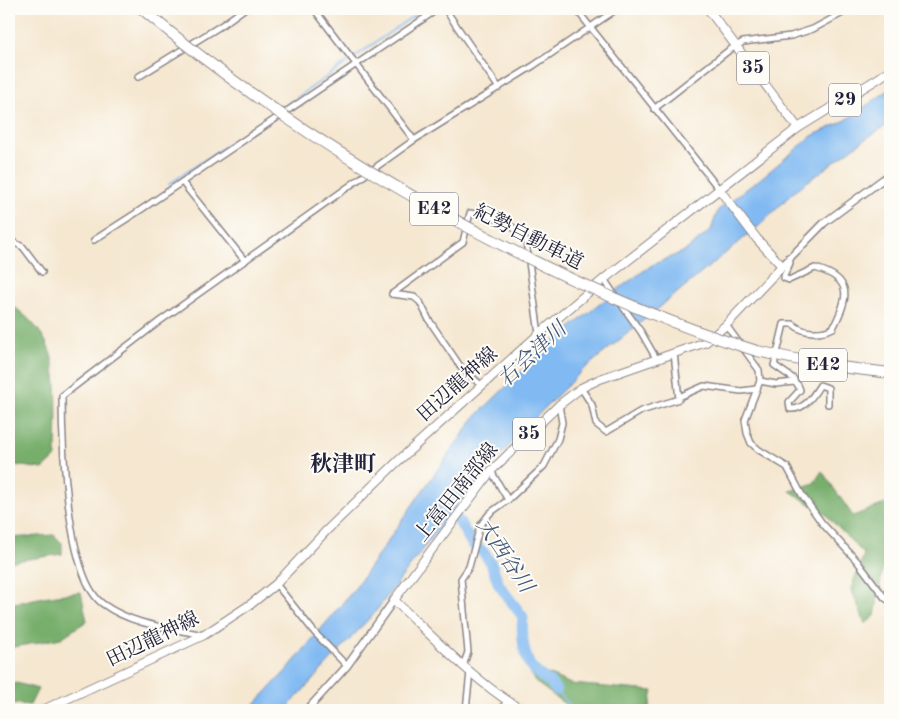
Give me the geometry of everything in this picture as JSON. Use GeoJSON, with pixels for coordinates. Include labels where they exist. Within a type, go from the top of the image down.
{"type":"FeatureCollection","features":[{"type":"Feature","properties":{"kind":"highway","name":"紀勢自動車道"},"geometry":{"type":"LineString","coordinates":[[142,9],[211,63],[276,110],[342,154],[444,215],[563,276],[610,298],[683,327],[757,351],[824,365],[890,373]]}},
{"type":"Feature","properties":{"kind":"main road","name":"35"},"geometry":{"type":"LineString","coordinates":[[708,9],[798,128]]}},
{"type":"Feature","properties":{"kind":"main road","name":"田辺龍神線"},"geometry":{"type":"LineString","coordinates":[[43,710],[204,635],[251,604],[276,584],[327,530],[397,462],[539,334],[604,279],[721,192],[798,128],[890,70]]}},
{"type":"Feature","properties":{"kind":"main road"},"geometry":{"type":"LineString","coordinates":[[721,192],[757,239],[782,266]]}},
{"type":"Feature","properties":{"kind":"main road","name":"上富田南部線"},"geometry":{"type":"LineString","coordinates":[[394,600],[491,471],[559,405],[581,388],[600,379],[706,342],[726,325],[782,266]]}},
{"type":"Feature","properties":{"kind":"main road"},"geometry":{"type":"LineString","coordinates":[[394,600],[463,666],[507,701],[522,710]]}},
{"type":"Feature","properties":{"kind":"street"},"geometry":{"type":"LineString","coordinates":[[138,77],[222,25],[244,9]]}},
{"type":"Feature","properties":{"kind":"street"},"geometry":{"type":"LineString","coordinates":[[314,9],[414,140]]}},
{"type":"Feature","properties":{"kind":"street"},"geometry":{"type":"LineString","coordinates":[[94,240],[438,9]]}},
{"type":"Feature","properties":{"kind":"street"},"geometry":{"type":"LineString","coordinates":[[445,9],[499,88]]}},
{"type":"Feature","properties":{"kind":"street"},"geometry":{"type":"LineString","coordinates":[[576,9],[721,192]]}},
{"type":"Feature","properties":{"kind":"street"},"geometry":{"type":"LineString","coordinates":[[204,635],[139,622],[117,613],[92,595],[80,568],[74,541],[66,468],[62,396],[160,321],[414,140],[499,88],[617,9]]}},
{"type":"Feature","properties":{"kind":"street"},"geometry":{"type":"LineString","coordinates":[[654,109],[728,51],[743,42],[791,36],[813,29],[850,9]]}},
{"type":"Feature","properties":{"kind":"street"},"geometry":{"type":"LineString","coordinates":[[782,266],[824,223],[890,174]]}},
{"type":"Feature","properties":{"kind":"street"},"geometry":{"type":"LineString","coordinates":[[182,182],[245,261]]}},
{"type":"Feature","properties":{"kind":"street"},"geometry":{"type":"LineString","coordinates":[[482,386],[460,366],[429,320],[420,302],[414,297],[392,294],[463,242],[470,213],[492,216],[518,230],[526,241],[539,334]]}},
{"type":"Feature","properties":{"kind":"street"},"geometry":{"type":"LineString","coordinates":[[9,240],[23,247],[42,272]]}},
{"type":"Feature","properties":{"kind":"street"},"geometry":{"type":"LineString","coordinates":[[778,349],[784,324],[793,324],[798,329],[816,332],[827,331],[833,328],[845,301],[845,289],[835,275],[825,270],[815,268],[789,280],[784,278],[790,263],[789,257]]}},
{"type":"Feature","properties":{"kind":"street"},"geometry":{"type":"LineString","coordinates":[[604,279],[641,332],[656,360]]}},
{"type":"Feature","properties":{"kind":"street"},"geometry":{"type":"LineString","coordinates":[[726,325],[759,370],[760,382],[745,420],[751,443],[787,467],[802,496],[822,523],[857,561],[885,598],[890,601]]}},
{"type":"Feature","properties":{"kind":"street"},"geometry":{"type":"LineString","coordinates":[[674,353],[679,397]]}},
{"type":"Feature","properties":{"kind":"street"},"geometry":{"type":"LineString","coordinates":[[775,362],[774,365],[794,379],[800,390],[789,402],[790,409],[796,409],[809,401],[820,385],[828,388],[828,404]]}},
{"type":"Feature","properties":{"kind":"street"},"geometry":{"type":"LineString","coordinates":[[760,382],[776,384],[794,382]]}},
{"type":"Feature","properties":{"kind":"street"},"geometry":{"type":"LineString","coordinates":[[581,388],[592,405],[596,424],[606,432],[641,411],[679,399],[679,397],[704,386],[742,391],[757,389]]}},
{"type":"Feature","properties":{"kind":"street"},"geometry":{"type":"LineString","coordinates":[[463,666],[468,652],[461,580],[469,567],[474,553],[480,526],[490,513],[508,500],[544,466],[558,439],[562,423],[559,405]]}},
{"type":"Feature","properties":{"kind":"street"},"geometry":{"type":"LineString","coordinates":[[491,471],[508,500]]}},
{"type":"Feature","properties":{"kind":"street"},"geometry":{"type":"LineString","coordinates":[[276,584],[315,633],[347,666]]}},
{"type":"Feature","properties":{"kind":"street"},"geometry":{"type":"LineString","coordinates":[[307,710],[314,707],[347,666],[394,600]]}},
{"type":"Feature","properties":{"kind":"street"},"geometry":{"type":"LineString","coordinates":[[466,710],[470,672]]}},
{"type":"Feature","properties":{"kind":"street"},"geometry":{"type":"LineString","coordinates":[[501,710],[507,701]]}},
{"type":"Feature","properties":{"kind":"green space"},"geometry":{"type":"Polygon","coordinates":[[[9,303],[30,320],[43,336],[51,354],[54,368],[57,398],[56,457],[43,469],[9,464],[9,303]]]}},
{"type":"Feature","properties":{"kind":"green space"},"geometry":{"type":"Polygon","coordinates":[[[822,471],[853,516],[890,502],[890,547],[885,555],[875,616],[865,624],[851,588],[864,554],[825,514],[790,491],[814,483],[822,471]]]}},
{"type":"Feature","properties":{"kind":"green space"},"geometry":{"type":"Polygon","coordinates":[[[54,535],[62,543],[62,554],[9,562],[9,538],[54,535]]]}},
{"type":"Feature","properties":{"kind":"green space"},"geometry":{"type":"Polygon","coordinates":[[[81,592],[87,621],[61,638],[9,648],[9,604],[81,592]]]}},
{"type":"Feature","properties":{"kind":"green space"},"geometry":{"type":"Polygon","coordinates":[[[529,666],[571,684],[653,691],[649,710],[573,710],[534,681],[529,666]]]}},
{"type":"Feature","properties":{"kind":"green space"},"geometry":{"type":"Polygon","coordinates":[[[9,681],[38,689],[30,705],[9,703],[9,681]]]}},
{"type":"Feature","properties":{"kind":"water"},"geometry":{"type":"Polygon","coordinates":[[[890,89],[890,123],[796,190],[760,225],[584,369],[525,428],[454,508],[376,611],[285,710],[249,710],[286,671],[356,587],[476,416],[550,344],[621,287],[652,265],[685,251],[711,230],[718,210],[760,179],[812,136],[846,120],[890,89]]]}},
{"type":"Feature","properties":{"kind":"waterway"},"geometry":{"type":"LineString","coordinates":[[281,109],[423,9]]}},
{"type":"Feature","properties":{"kind":"waterway"},"geometry":{"type":"LineString","coordinates":[[169,184],[275,113]]}},
{"type":"Feature","properties":{"kind":"waterway","name":"大西谷川"},"geometry":{"type":"LineString","coordinates":[[442,500],[460,523],[472,544],[483,552],[491,563],[499,585],[523,617],[522,630],[525,653],[531,666],[552,684],[556,690]]}},
{"type":"Feature","properties":{"kind":"waterway","name":"大西谷川"},"geometry":{"type":"LineString","coordinates":[[556,690],[573,710]]}},
{"type":"Feature","properties":{"kind":"district","name":"秋津町"},"geometry":{"type":"Point","coordinates":[343,465]}},
{"type":"Feature","properties":{"kind":"water label","name":"右会津川"},"geometry":{"type":"Point","coordinates":[533,355]}}]}
